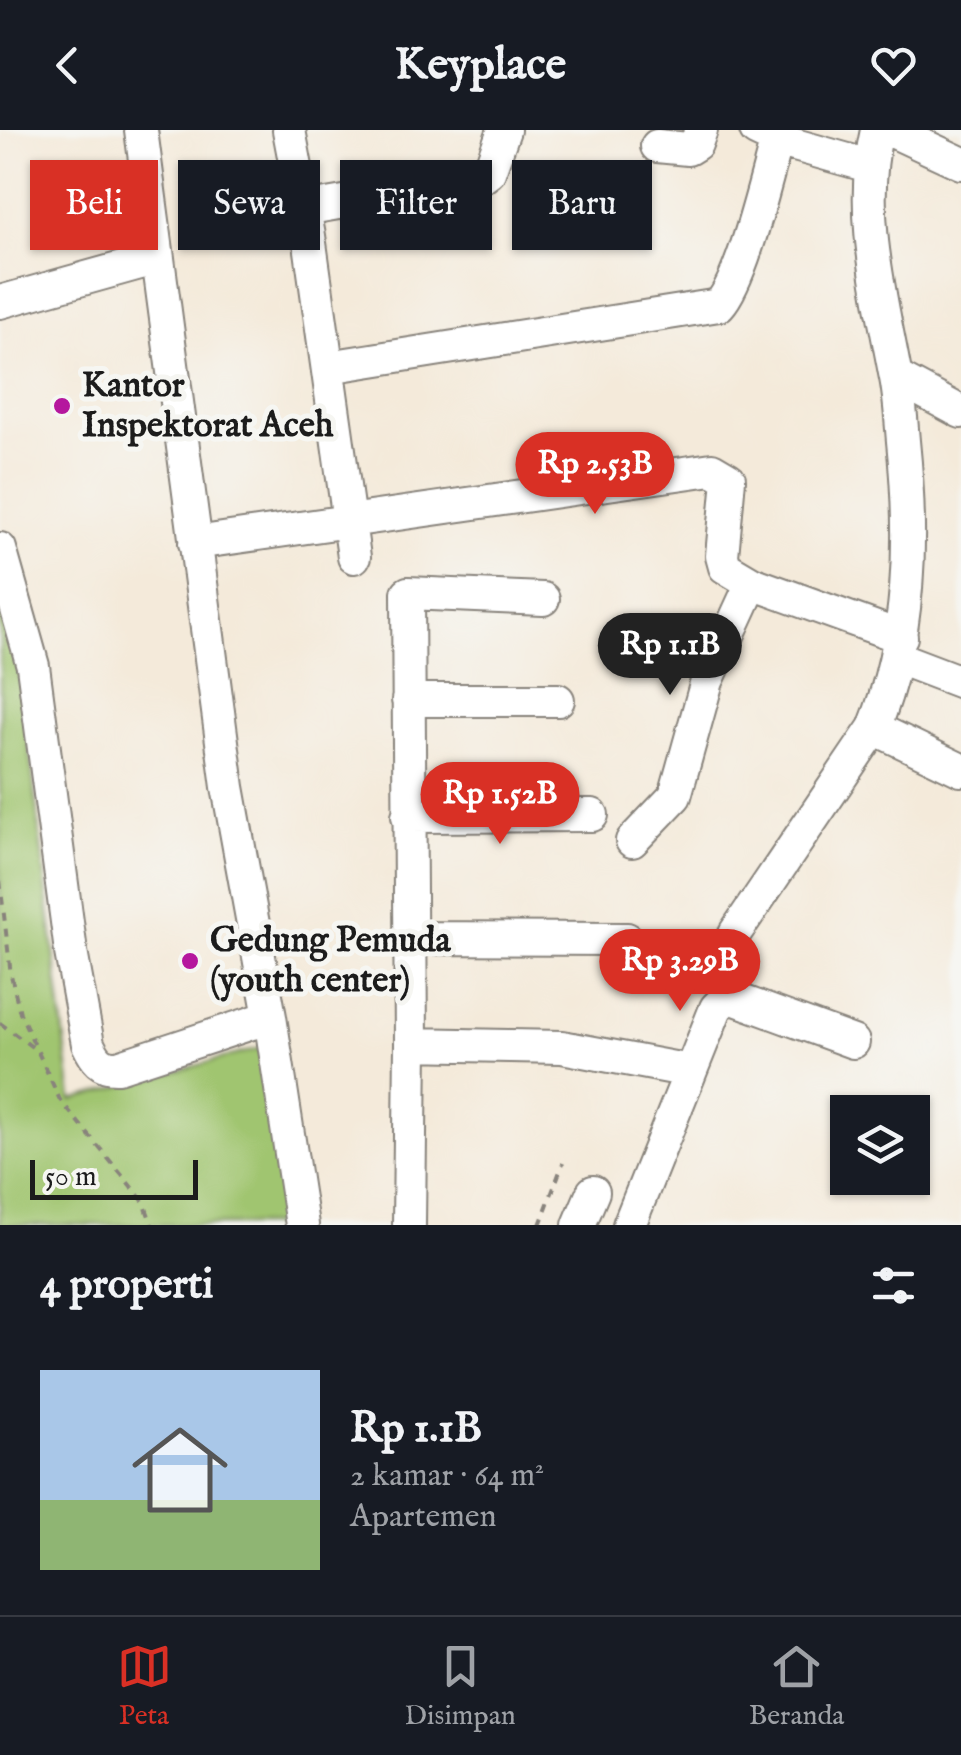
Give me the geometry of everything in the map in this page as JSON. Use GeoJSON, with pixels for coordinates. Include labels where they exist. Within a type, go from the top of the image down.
{"type":"FeatureCollection","features":[{"type":"Feature","properties":{"kind":"street"},"geometry":{"type":"LineString","coordinates":[[141,130],[228,788],[270,1017],[302,1225]]}},
{"type":"Feature","properties":{"kind":"street"},"geometry":{"type":"LineString","coordinates":[[289,130],[295,160]]}},
{"type":"Feature","properties":{"kind":"street"},"geometry":{"type":"LineString","coordinates":[[320,206],[481,178],[489,172],[504,130]]}},
{"type":"Feature","properties":{"kind":"street"},"geometry":{"type":"LineString","coordinates":[[657,146],[688,150],[696,144],[701,130]]}},
{"type":"Feature","properties":{"kind":"street"},"geometry":{"type":"LineString","coordinates":[[735,932],[874,728],[899,648],[909,523],[896,377],[873,250],[869,166],[877,130]]}},
{"type":"Feature","properties":{"kind":"street"},"geometry":{"type":"LineString","coordinates":[[890,130],[961,164]]}},
{"type":"Feature","properties":{"kind":"street"},"geometry":{"type":"LineString","coordinates":[[328,367],[719,305],[729,290],[747,242],[767,135],[869,166]]}},
{"type":"Feature","properties":{"kind":"street"},"geometry":{"type":"LineString","coordinates":[[310,250],[354,556]]}},
{"type":"Feature","properties":{"kind":"street"},"geometry":{"type":"LineString","coordinates":[[0,302],[158,258]]}},
{"type":"Feature","properties":{"kind":"street"},"geometry":{"type":"LineString","coordinates":[[896,377],[961,412]]}},
{"type":"Feature","properties":{"kind":"street"},"geometry":{"type":"LineString","coordinates":[[196,542],[712,469],[729,479],[724,568],[899,648],[961,682]]}},
{"type":"Feature","properties":{"kind":"street"},"geometry":{"type":"LineString","coordinates":[[0,549],[34,666],[71,952],[88,1044],[94,1056],[108,1068],[118,1068],[270,1017]]}},
{"type":"Feature","properties":{"kind":"street"},"geometry":{"type":"LineString","coordinates":[[632,841],[676,796],[707,681],[752,583]]}},
{"type":"Feature","properties":{"kind":"street"},"geometry":{"type":"LineString","coordinates":[[409,1225],[408,592],[543,599]]}},
{"type":"Feature","properties":{"kind":"street"},"geometry":{"type":"LineString","coordinates":[[408,700],[558,700]]}},
{"type":"Feature","properties":{"kind":"street"},"geometry":{"type":"LineString","coordinates":[[874,728],[961,770]]}},
{"type":"Feature","properties":{"kind":"street"},"geometry":{"type":"LineString","coordinates":[[408,816],[592,815]]}},
{"type":"Feature","properties":{"kind":"street"},"geometry":{"type":"LineString","coordinates":[[409,938],[627,939]]}},
{"type":"Feature","properties":{"kind":"street"},"geometry":{"type":"LineString","coordinates":[[628,1225],[716,1008],[724,1000],[733,998],[853,1042]]}},
{"type":"Feature","properties":{"kind":"street"},"geometry":{"type":"LineString","coordinates":[[411,1044],[562,1047],[690,1071]]}},
{"type":"Feature","properties":{"kind":"street"},"geometry":{"type":"LineString","coordinates":[[579,1225],[593,1192]]}},
{"type":"Feature","properties":{"kind":"path"},"geometry":{"type":"LineString","coordinates":[[0,881],[20,1013],[60,1100],[144,1202],[152,1225]]}},
{"type":"Feature","properties":{"kind":"path"},"geometry":{"type":"LineString","coordinates":[[0,954],[8,949]]}},
{"type":"Feature","properties":{"kind":"path"},"geometry":{"type":"LineString","coordinates":[[0,1023],[36,1049]]}},
{"type":"Feature","properties":{"kind":"path"},"geometry":{"type":"LineString","coordinates":[[540,1225],[563,1163]]}},
{"type":"Feature","properties":{"kind":"green space"},"geometry":{"type":"Polygon","coordinates":[[[0,590],[17,647],[72,1100],[260,1048],[294,1225],[0,1225],[0,590]]]}},
{"type":"Feature","properties":{"kind":"place","name":"Kantor Inspektorat Aceh"},"geometry":{"type":"Point","coordinates":[62,406]}},
{"type":"Feature","properties":{"kind":"place","name":"Gedung Pemuda (youth center)"},"geometry":{"type":"Point","coordinates":[190,961]}}]}
